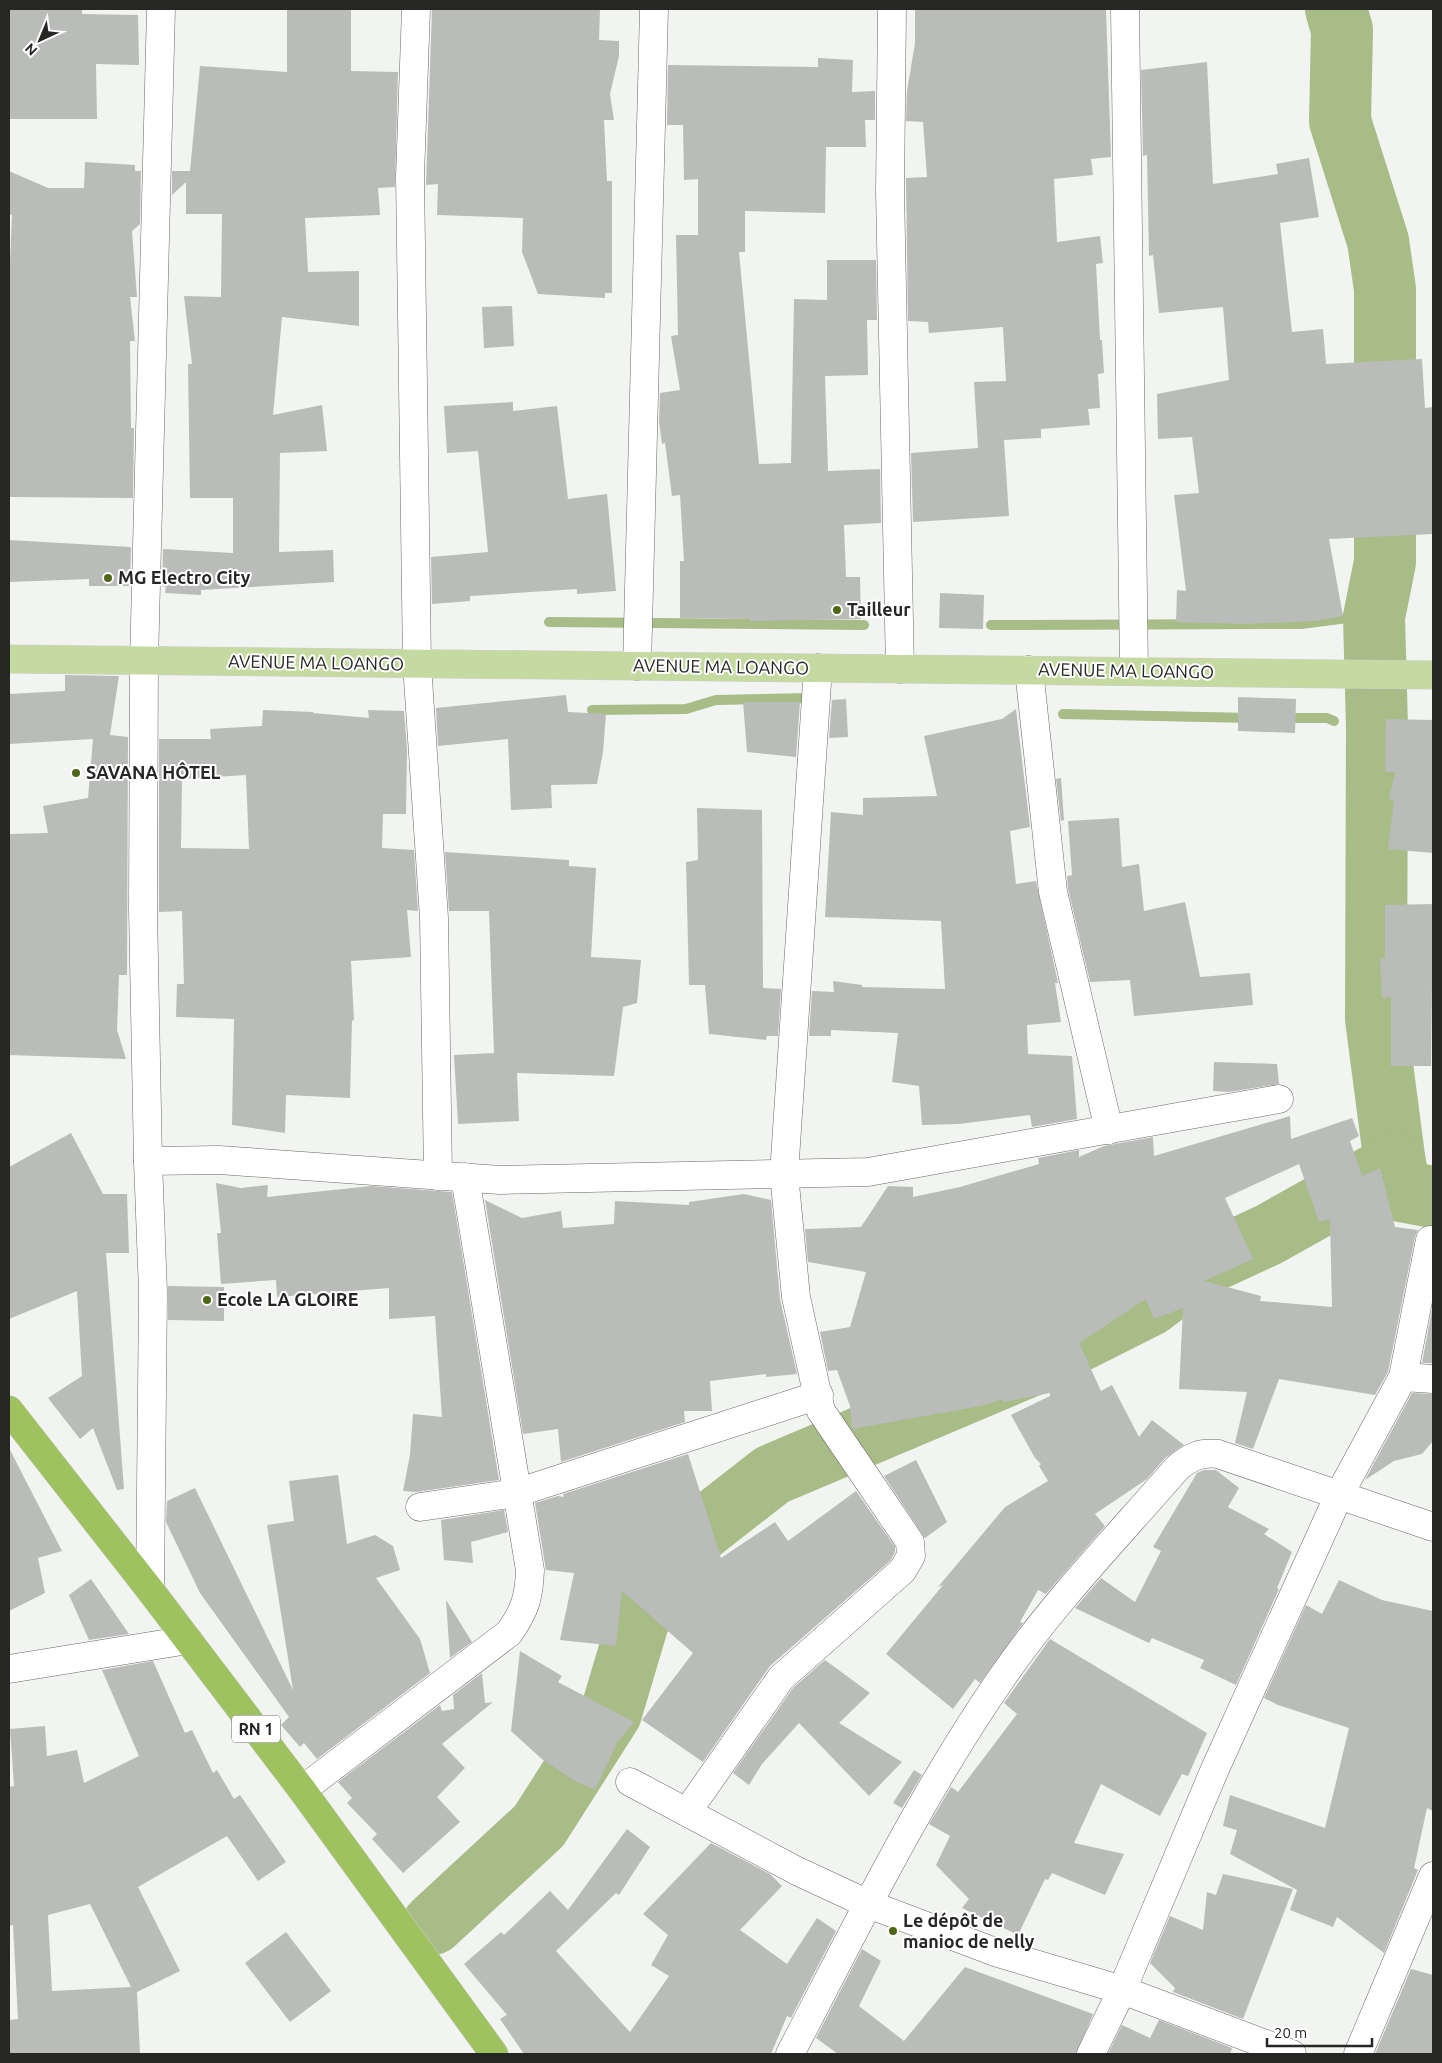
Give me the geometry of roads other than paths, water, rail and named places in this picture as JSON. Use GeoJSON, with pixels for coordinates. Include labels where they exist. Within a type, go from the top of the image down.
{"type":"FeatureCollection","features":[{"type":"Feature","properties":{"kind":"highway","name":"RN 1"},"geometry":{"type":"LineString","coordinates":[[9,1410],[150,1590],[302,1790],[494,2054]]}},
{"type":"Feature","properties":{"kind":"main road","name":"AVENUE MA LOANGO"},"geometry":{"type":"LineString","coordinates":[[9,659],[1433,675]]}},
{"type":"Feature","properties":{"kind":"street"},"geometry":{"type":"LineString","coordinates":[[150,1590],[153,1292],[148,1161],[143,910],[144,661],[161,9]]}},
{"type":"Feature","properties":{"kind":"street"},"geometry":{"type":"LineString","coordinates":[[416,9],[410,176],[417,664],[434,918],[438,1176]]}},
{"type":"Feature","properties":{"kind":"street"},"geometry":{"type":"LineString","coordinates":[[638,666],[654,9]]}},
{"type":"Feature","properties":{"kind":"street"},"geometry":{"type":"LineString","coordinates":[[892,9],[890,202],[900,669]]}},
{"type":"Feature","properties":{"kind":"street"},"geometry":{"type":"LineString","coordinates":[[1125,9],[1134,672]]}},
{"type":"Feature","properties":{"kind":"street"},"geometry":{"type":"LineString","coordinates":[[687,1812],[782,1678],[902,1571],[911,1556],[910,1542],[822,1411],[796,1297],[784,1174],[818,668]]}},
{"type":"Feature","properties":{"kind":"street"},"geometry":{"type":"LineString","coordinates":[[1029,670],[1053,892],[1109,1130]]}},
{"type":"Feature","properties":{"kind":"street"},"geometry":{"type":"LineString","coordinates":[[148,1161],[219,1160],[500,1180],[868,1172],[1279,1099]]}},
{"type":"Feature","properties":{"kind":"street"},"geometry":{"type":"LineString","coordinates":[[302,1790],[509,1633],[524,1612],[529,1590],[530,1570],[465,1177]]}},
{"type":"Feature","properties":{"kind":"street"},"geometry":{"type":"LineString","coordinates":[[1091,2054],[1122,1990],[1215,1768],[1339,1495],[1403,1377],[1430,1240]]}},
{"type":"Feature","properties":{"kind":"street"},"geometry":{"type":"LineString","coordinates":[[1403,1377],[1433,1379]]}},
{"type":"Feature","properties":{"kind":"street"},"geometry":{"type":"LineString","coordinates":[[420,1507],[516,1493],[819,1395]]}},
{"type":"Feature","properties":{"kind":"street"},"geometry":{"type":"LineString","coordinates":[[790,2054],[868,1904],[960,1741],[1004,1674],[1041,1626],[1178,1467],[1193,1456],[1206,1452],[1218,1454],[1433,1527]]}},
{"type":"Feature","properties":{"kind":"street"},"geometry":{"type":"LineString","coordinates":[[9,1669],[188,1640]]}},
{"type":"Feature","properties":{"kind":"street"},"geometry":{"type":"LineString","coordinates":[[630,1782],[798,1871],[868,1904],[996,1952],[1122,1990],[1292,2054]]}},
{"type":"Feature","properties":{"kind":"street"},"geometry":{"type":"LineString","coordinates":[[1358,2054],[1433,1876]]}},
{"type":"Feature","properties":{"kind":"waterway"},"geometry":{"type":"LineString","coordinates":[[1336,9],[1342,30],[1340,121],[1378,241],[1385,289],[1385,562],[1374,617],[1377,727],[1376,1019],[1395,1164]]}},
{"type":"Feature","properties":{"kind":"waterway"},"geometry":{"type":"LineString","coordinates":[[991,625],[1301,624],[1363,616]]}},
{"type":"Feature","properties":{"kind":"waterway"},"geometry":{"type":"LineString","coordinates":[[549,622],[864,625]]}},
{"type":"Feature","properties":{"kind":"waterway"},"geometry":{"type":"LineString","coordinates":[[592,710],[686,709],[716,700],[810,698],[810,704]]}},
{"type":"Feature","properties":{"kind":"waterway"},"geometry":{"type":"LineString","coordinates":[[1063,714],[1251,718]]}},
{"type":"Feature","properties":{"kind":"waterway"},"geometry":{"type":"LineString","coordinates":[[1283,718],[1327,718],[1334,721]]}},
{"type":"Feature","properties":{"kind":"waterway"},"geometry":{"type":"LineString","coordinates":[[433,1924],[539,1826],[611,1713],[639,1619],[690,1539],[772,1475],[1027,1367],[1150,1305],[1203,1265],[1268,1235],[1395,1164],[1401,1191],[1433,1197]]}},
{"type":"Feature","properties":{"kind":"place","name":"MG Electro City"},"geometry":{"type":"Point","coordinates":[108,578]}},
{"type":"Feature","properties":{"kind":"place","name":"Tailleur"},"geometry":{"type":"Point","coordinates":[837,610]}},
{"type":"Feature","properties":{"kind":"place","name":"SAVANA HÔTEL"},"geometry":{"type":"Point","coordinates":[76,773]}},
{"type":"Feature","properties":{"kind":"place","name":"Ecole LA GLOIRE"},"geometry":{"type":"Point","coordinates":[207,1300]}},
{"type":"Feature","properties":{"kind":"place","name":"Le dépôt de manioc de nelly"},"geometry":{"type":"Point","coordinates":[893,1931]}}]}
